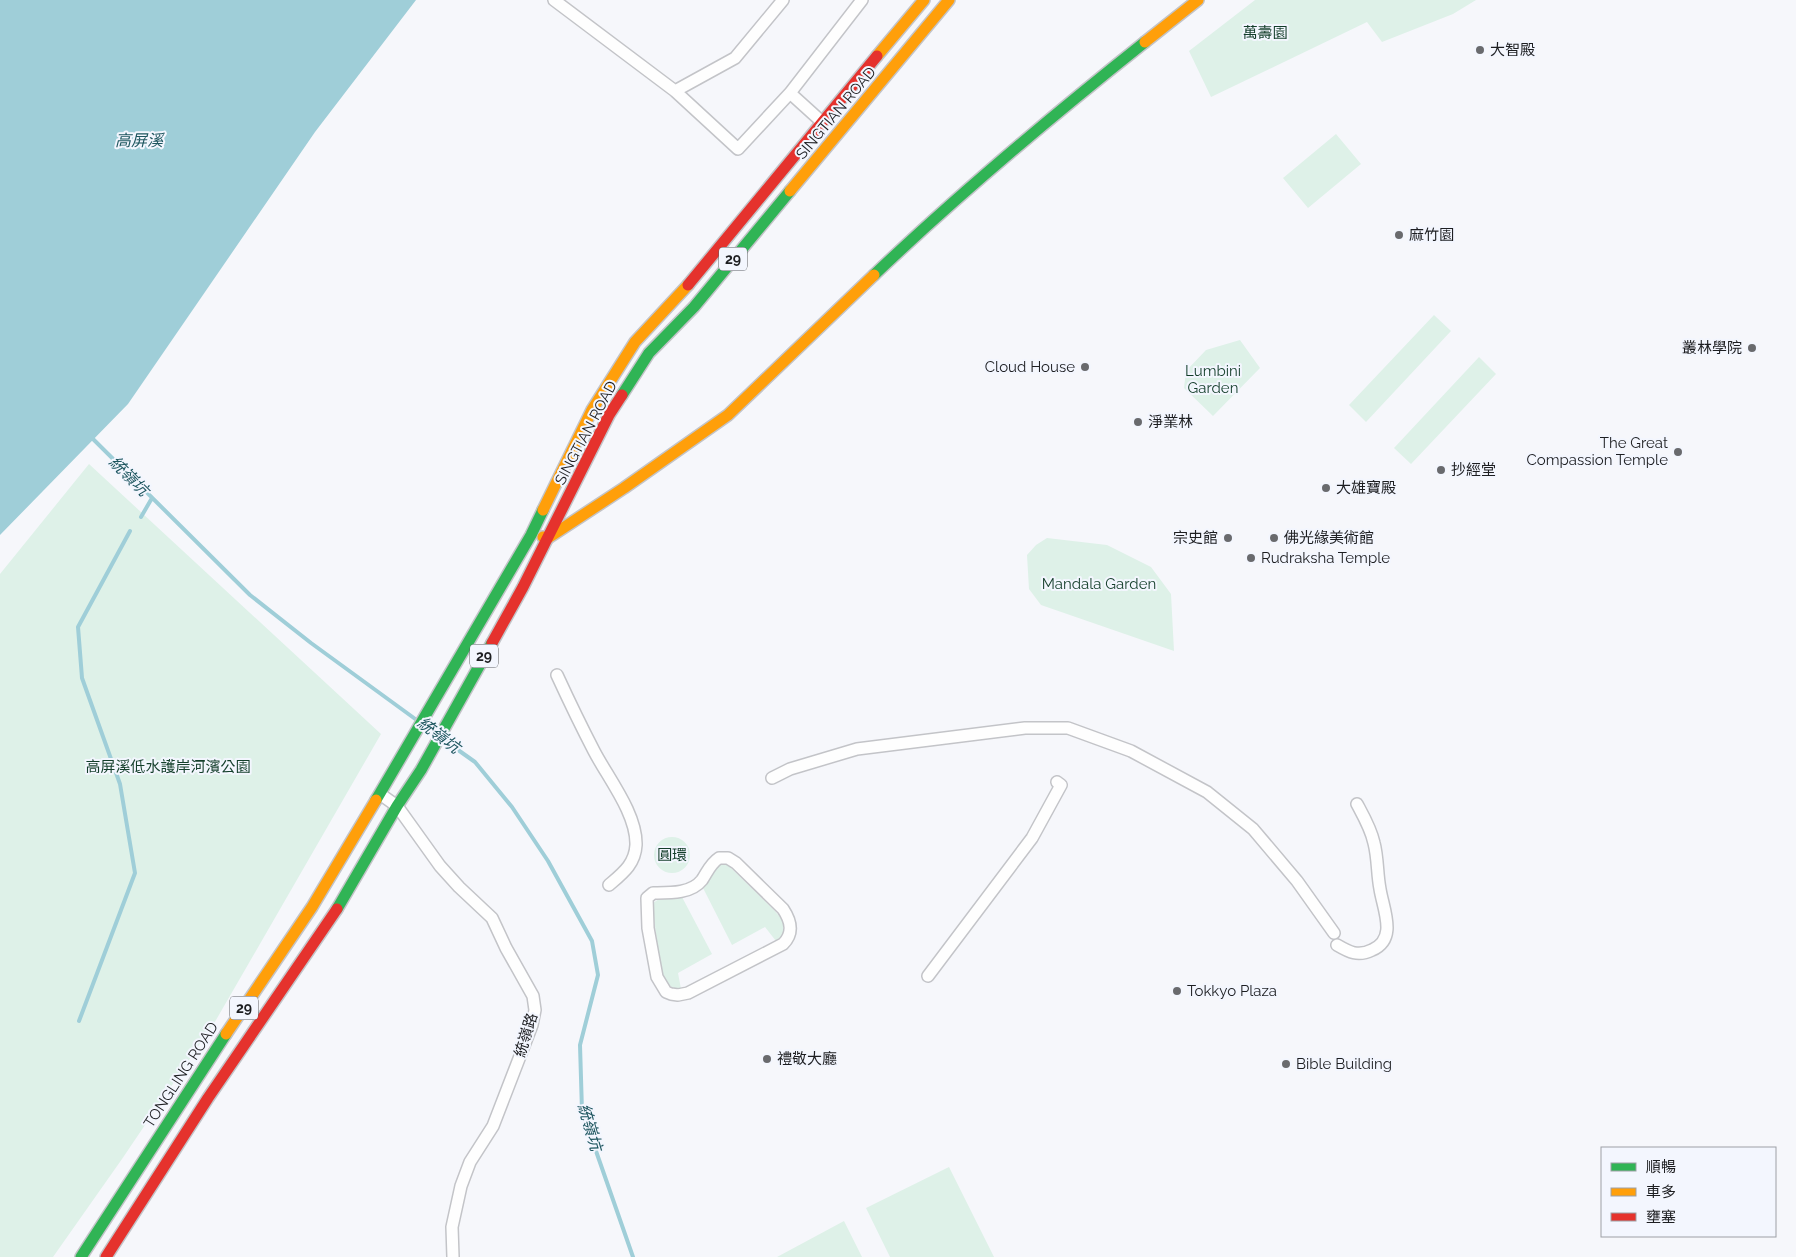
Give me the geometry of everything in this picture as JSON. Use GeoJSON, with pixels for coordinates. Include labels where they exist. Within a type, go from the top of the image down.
{"type":"FeatureCollection","features":[{"type":"Feature","properties":{"kind":"main road","name":"SINGTIAN ROAD"},"geometry":{"type":"LineString","coordinates":[[402,756],[531,535],[592,410],[635,342],[681,294],[924,0]]}},
{"type":"Feature","properties":{"kind":"main road"},"geometry":{"type":"LineString","coordinates":[[531,535],[548,538],[624,488],[728,415],[921,230],[1062,108],[1198,0]]}},
{"type":"Feature","properties":{"kind":"main road","name":"SINGTIAN ROAD"},"geometry":{"type":"LineString","coordinates":[[397,806],[421,770],[548,538],[609,415],[649,353],[694,307],[947,1]]}},
{"type":"Feature","properties":{"kind":"main road","name":"TONGLING ROAD"},"geometry":{"type":"LineString","coordinates":[[81,1257],[192,1084],[312,907],[402,756]]}},
{"type":"Feature","properties":{"kind":"main road","name":"29"},"geometry":{"type":"LineString","coordinates":[[106,1257],[208,1098],[330,920],[397,806]]}},
{"type":"Feature","properties":{"kind":"street"},"geometry":{"type":"LineString","coordinates":[[554,0],[675,91],[738,150],[790,93],[862,0]]}},
{"type":"Feature","properties":{"kind":"street"},"geometry":{"type":"LineString","coordinates":[[675,91],[735,58],[783,0]]}},
{"type":"Feature","properties":{"kind":"street"},"geometry":{"type":"LineString","coordinates":[[790,93],[822,122]]}},
{"type":"Feature","properties":{"kind":"street"},"geometry":{"type":"LineString","coordinates":[[557,675],[594,752],[631,818],[636,844],[634,855],[630,866],[610,884]]}},
{"type":"Feature","properties":{"kind":"street"},"geometry":{"type":"LineString","coordinates":[[772,778],[790,768],[857,749],[1025,728],[1068,728],[1132,752],[1207,792],[1253,829],[1297,881],[1334,932]]}},
{"type":"Feature","properties":{"kind":"street"},"geometry":{"type":"LineString","coordinates":[[928,976],[1032,838],[1061,785],[1057,782]]}},
{"type":"Feature","properties":{"kind":"street","name":"統嶺路"},"geometry":{"type":"LineString","coordinates":[[380,794],[397,806],[440,866],[492,918],[506,948],[533,996],[535,1010],[532,1025],[493,1126],[470,1162],[461,1186],[452,1227],[452,1257]]}},
{"type":"Feature","properties":{"kind":"street"},"geometry":{"type":"LineString","coordinates":[[1337,945],[1349,952],[1365,953],[1377,948],[1385,940],[1387,928],[1375,845],[1358,804]]}},
{"type":"Feature","properties":{"kind":"street"},"geometry":{"type":"LineString","coordinates":[[719,858],[728,858],[736,862],[783,909],[789,917],[790,926],[789,936],[783,944],[742,966],[688,993],[678,995],[666,992],[657,977],[648,928],[646,903],[649,895],[653,893],[683,892],[692,888],[719,858]]}},
{"type":"Feature","properties":{"kind":"green space","name":"萬壽園"},"geometry":{"type":"Polygon","coordinates":[[[1255,0],[1476,0],[1453,14],[1382,42],[1367,22],[1211,97],[1189,51],[1255,0]]]}},
{"type":"Feature","properties":{"kind":"green space"},"geometry":{"type":"Polygon","coordinates":[[[1336,134],[1361,164],[1308,208],[1283,178],[1336,134]]]}},
{"type":"Feature","properties":{"kind":"green space"},"geometry":{"type":"Polygon","coordinates":[[[1434,315],[1451,331],[1366,422],[1349,405],[1434,315]]]}},
{"type":"Feature","properties":{"kind":"green space","name":"Lumbini Garden"},"geometry":{"type":"Polygon","coordinates":[[[1240,340],[1260,368],[1213,416],[1184,388],[1186,371],[1206,350],[1240,340]]]}},
{"type":"Feature","properties":{"kind":"green space"},"geometry":{"type":"Polygon","coordinates":[[[1479,357],[1496,374],[1411,464],[1394,448],[1479,357]]]}},
{"type":"Feature","properties":{"kind":"green space","name":"高屏溪低水護岸河濱公園"},"geometry":{"type":"Polygon","coordinates":[[[89,464],[381,734],[216,1020],[53,1257],[0,1257],[0,574],[89,464]]]}},
{"type":"Feature","properties":{"kind":"green space","name":"Mandala Garden"},"geometry":{"type":"Polygon","coordinates":[[[1047,538],[1107,545],[1151,567],[1171,594],[1174,651],[1041,605],[1029,589],[1027,555],[1036,545],[1047,538]]]}},
{"type":"Feature","properties":{"kind":"green space","name":"圓環"},"geometry":{"type":"Polygon","coordinates":[[[672,837],[679,838],[685,842],[689,848],[689,862],[685,868],[679,872],[672,873],[665,872],[659,868],[655,862],[654,855],[655,848],[659,842],[665,838],[672,837]]]}},
{"type":"Feature","properties":{"kind":"green space"},"geometry":{"type":"Polygon","coordinates":[[[725,864],[775,911],[783,921],[783,935],[776,941],[765,927],[732,945],[702,886],[710,879],[719,865],[725,864]]]}},
{"type":"Feature","properties":{"kind":"green space"},"geometry":{"type":"Polygon","coordinates":[[[682,897],[712,954],[678,973],[681,989],[670,986],[662,977],[652,905],[661,899],[682,897]]]}},
{"type":"Feature","properties":{"kind":"green space"},"geometry":{"type":"Polygon","coordinates":[[[949,1167],[994,1257],[890,1257],[866,1208],[949,1167]]]}},
{"type":"Feature","properties":{"kind":"green space"},"geometry":{"type":"Polygon","coordinates":[[[844,1221],[862,1257],[777,1257],[844,1221]]]}},
{"type":"Feature","properties":{"kind":"water","name":"高屏溪"},"geometry":{"type":"Polygon","coordinates":[[[0,0],[416,0],[315,132],[128,404],[0,535],[0,0]]]}},
{"type":"Feature","properties":{"kind":"waterway","name":"統嶺坑"},"geometry":{"type":"LineString","coordinates":[[90,436],[250,595],[311,643],[418,721]]}},
{"type":"Feature","properties":{"kind":"waterway"},"geometry":{"type":"LineString","coordinates":[[141,517],[152,498]]}},
{"type":"Feature","properties":{"kind":"waterway"},"geometry":{"type":"LineString","coordinates":[[79,1021],[135,873],[120,784],[82,678],[78,627],[130,531]]}},
{"type":"Feature","properties":{"kind":"waterway","name":"統嶺坑"},"geometry":{"type":"LineString","coordinates":[[444,740],[475,762],[512,807],[548,861],[592,941],[598,975],[580,1045],[582,1111],[633,1257]]}},
{"type":"Feature","properties":{"kind":"traffic: fast"},"geometry":{"type":"LineString","coordinates":[[874,275],[1007,156],[1145,42]]}},
{"type":"Feature","properties":{"kind":"traffic: fast"},"geometry":{"type":"LineString","coordinates":[[622,395],[649,353],[694,307],[790,191]]}},
{"type":"Feature","properties":{"kind":"traffic: fast"},"geometry":{"type":"LineString","coordinates":[[376,800],[531,535],[543,510]]}},
{"type":"Feature","properties":{"kind":"traffic: fast"},"geometry":{"type":"LineString","coordinates":[[337,909],[397,806],[421,770],[492,643]]}},
{"type":"Feature","properties":{"kind":"traffic: fast"},"geometry":{"type":"LineString","coordinates":[[81,1257],[226,1034]]}},
{"type":"Feature","properties":{"kind":"traffic: slow"},"geometry":{"type":"LineString","coordinates":[[877,56],[924,0]]}},
{"type":"Feature","properties":{"kind":"traffic: slow"},"geometry":{"type":"LineString","coordinates":[[790,191],[949,0]]}},
{"type":"Feature","properties":{"kind":"traffic: slow"},"geometry":{"type":"LineString","coordinates":[[1145,42],[1198,0]]}},
{"type":"Feature","properties":{"kind":"traffic: slow"},"geometry":{"type":"LineString","coordinates":[[543,537],[548,538],[624,488],[728,415],[874,275]]}},
{"type":"Feature","properties":{"kind":"traffic: slow"},"geometry":{"type":"LineString","coordinates":[[543,510],[592,410],[635,342],[688,285]]}},
{"type":"Feature","properties":{"kind":"traffic: slow"},"geometry":{"type":"LineString","coordinates":[[226,1034],[312,907],[376,800]]}},
{"type":"Feature","properties":{"kind":"traffic: jam"},"geometry":{"type":"LineString","coordinates":[[688,285],[877,56]]}},
{"type":"Feature","properties":{"kind":"traffic: jam"},"geometry":{"type":"LineString","coordinates":[[492,643],[523,587],[609,415],[622,395]]}},
{"type":"Feature","properties":{"kind":"traffic: jam"},"geometry":{"type":"LineString","coordinates":[[106,1257],[208,1098],[337,909]]}},
{"type":"Feature","properties":{"kind":"place","name":"大智殿"},"geometry":{"type":"Point","coordinates":[1480,50]}},
{"type":"Feature","properties":{"kind":"place","name":"麻竹園"},"geometry":{"type":"Point","coordinates":[1399,235]}},
{"type":"Feature","properties":{"kind":"place","name":"叢林學院"},"geometry":{"type":"Point","coordinates":[1752,348]}},
{"type":"Feature","properties":{"kind":"place","name":"Cloud House"},"geometry":{"type":"Point","coordinates":[1085,367]}},
{"type":"Feature","properties":{"kind":"place","name":"淨業林"},"geometry":{"type":"Point","coordinates":[1138,422]}},
{"type":"Feature","properties":{"kind":"place","name":"The Great Compassion Temple"},"geometry":{"type":"Point","coordinates":[1678,452]}},
{"type":"Feature","properties":{"kind":"place","name":"抄經堂"},"geometry":{"type":"Point","coordinates":[1441,470]}},
{"type":"Feature","properties":{"kind":"place","name":"大雄寶殿"},"geometry":{"type":"Point","coordinates":[1326,488]}},
{"type":"Feature","properties":{"kind":"place","name":"宗史館"},"geometry":{"type":"Point","coordinates":[1228,538]}},
{"type":"Feature","properties":{"kind":"place","name":"佛光緣美術館"},"geometry":{"type":"Point","coordinates":[1274,538]}},
{"type":"Feature","properties":{"kind":"place","name":"Rudraksha Temple"},"geometry":{"type":"Point","coordinates":[1251,558]}},
{"type":"Feature","properties":{"kind":"place","name":"Tokkyo Plaza"},"geometry":{"type":"Point","coordinates":[1177,991]}},
{"type":"Feature","properties":{"kind":"place","name":"禮敬大廳"},"geometry":{"type":"Point","coordinates":[767,1059]}},
{"type":"Feature","properties":{"kind":"place","name":"Bible Building"},"geometry":{"type":"Point","coordinates":[1286,1064]}}]}
